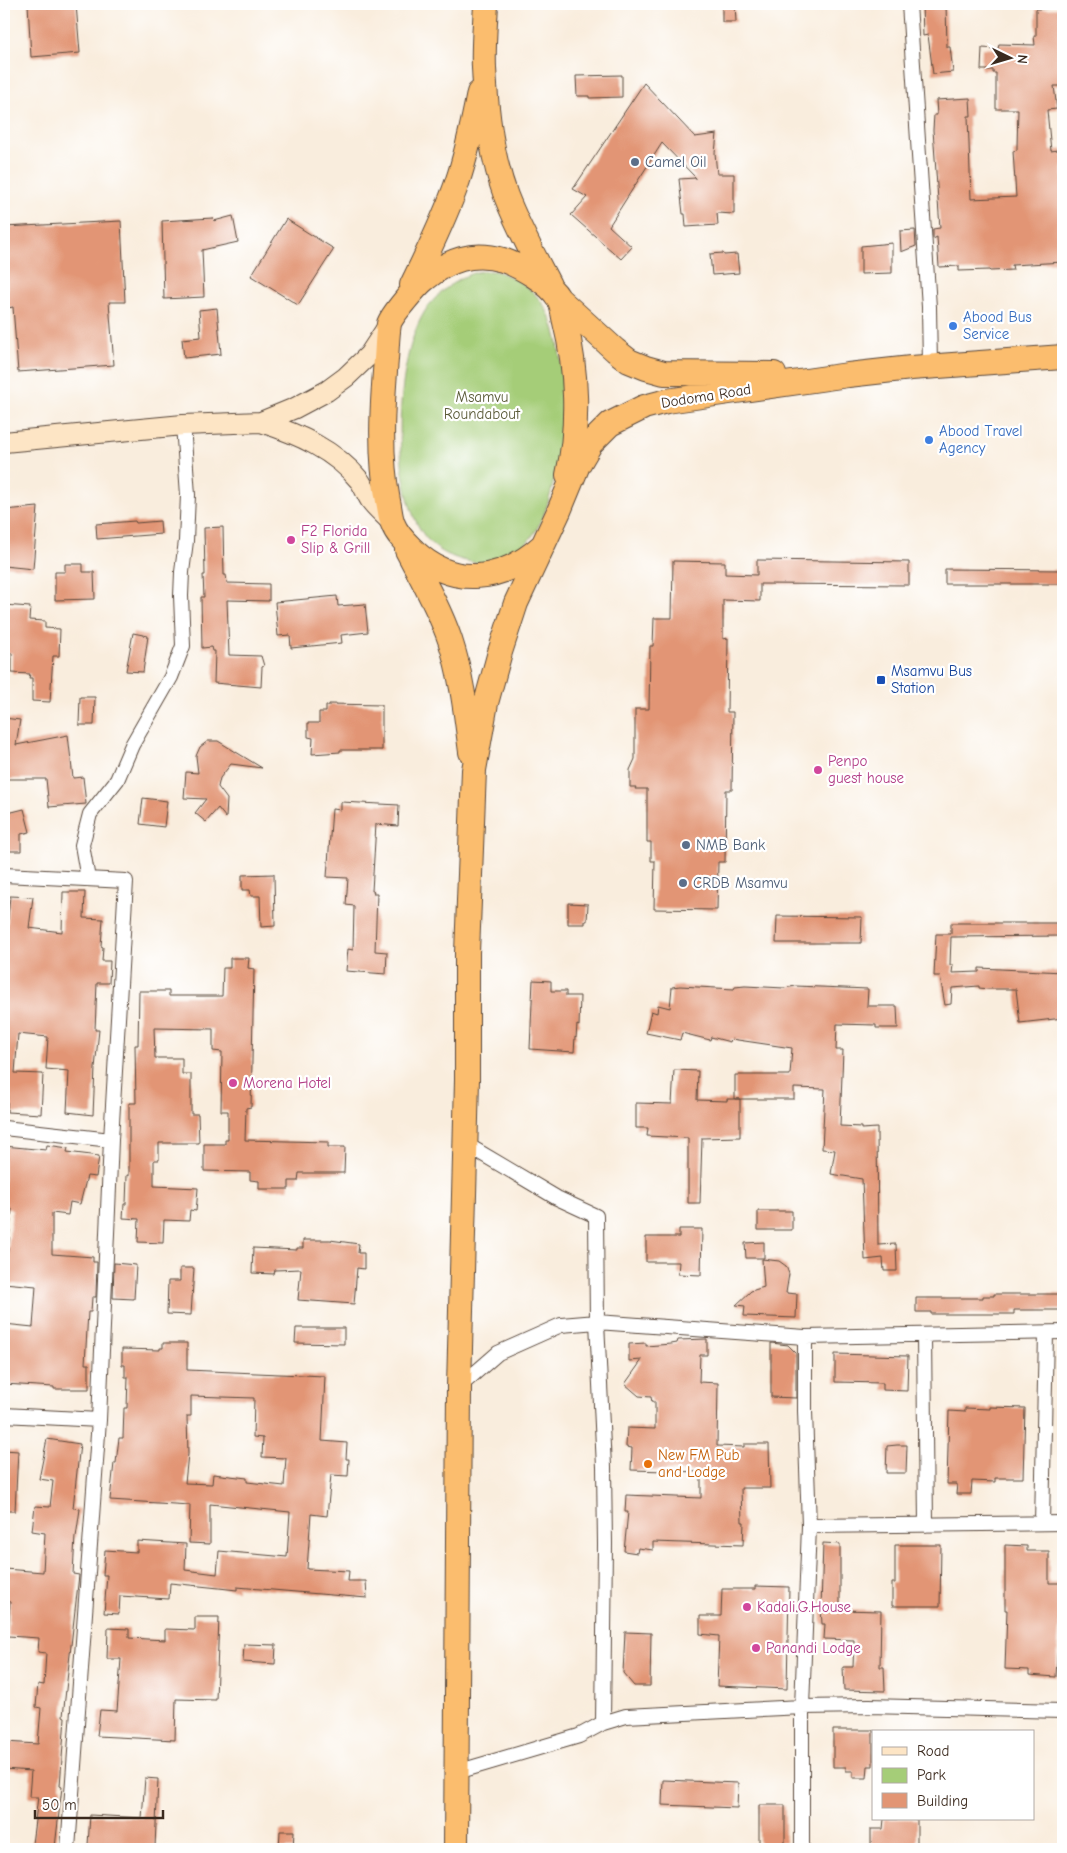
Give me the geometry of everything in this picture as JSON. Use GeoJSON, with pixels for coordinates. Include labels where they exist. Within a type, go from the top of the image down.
{"type":"FeatureCollection","features":[{"type":"Feature","properties":{"kind":"highway"},"geometry":{"type":"LineString","coordinates":[[456,1849],[459,1387],[467,1080],[467,953],[474,770],[486,703],[516,603],[559,511],[568,472],[575,406],[570,340],[557,296],[519,227],[506,194],[494,150],[488,116],[484,67],[486,4]]}},
{"type":"Feature","properties":{"kind":"highway"},"geometry":{"type":"LineString","coordinates":[[404,302],[440,227],[457,185],[466,155],[484,67]]}},
{"type":"Feature","properties":{"kind":"highway"},"geometry":{"type":"LineString","coordinates":[[474,770],[460,678],[450,641],[439,610],[397,532],[386,492],[382,442],[382,409],[390,322],[421,282],[438,268],[455,259],[493,257],[510,262],[525,270],[557,296]]}},
{"type":"Feature","properties":{"kind":"highway","name":"Dodoma Road"},"geometry":{"type":"LineString","coordinates":[[557,296],[614,350],[629,361],[664,373],[848,375]]}},
{"type":"Feature","properties":{"kind":"highway","name":"Dodoma Road"},"geometry":{"type":"LineString","coordinates":[[559,511],[578,465],[591,442],[610,424],[644,407],[667,401],[848,375],[930,366],[1063,357]]}},
{"type":"Feature","properties":{"kind":"highway"},"geometry":{"type":"LineString","coordinates":[[397,532],[421,557],[434,567],[461,576],[484,576],[515,566],[529,558],[543,545]]}},
{"type":"Feature","properties":{"kind":"main road"},"geometry":{"type":"LineString","coordinates":[[4,442],[182,426],[261,422],[295,408],[327,391],[346,377],[368,355],[390,322]]}},
{"type":"Feature","properties":{"kind":"main road"},"geometry":{"type":"LineString","coordinates":[[261,422],[302,437],[324,449],[344,465],[360,482],[372,502],[397,532]]}},
{"type":"Feature","properties":{"kind":"street"},"geometry":{"type":"LineString","coordinates":[[909,4],[930,366]]}},
{"type":"Feature","properties":{"kind":"street"},"geometry":{"type":"LineString","coordinates":[[88,879],[82,845],[90,814],[117,780],[132,745],[171,677],[183,646],[181,596],[188,495],[182,426]]}},
{"type":"Feature","properties":{"kind":"street"},"geometry":{"type":"LineString","coordinates":[[4,875],[126,880],[111,1140],[100,1420],[68,1849]]}},
{"type":"Feature","properties":{"kind":"street"},"geometry":{"type":"LineString","coordinates":[[4,1128],[111,1140]]}},
{"type":"Feature","properties":{"kind":"street"},"geometry":{"type":"LineString","coordinates":[[464,1143],[557,1198],[596,1216],[597,1322],[604,1467],[603,1723]]}},
{"type":"Feature","properties":{"kind":"street"},"geometry":{"type":"LineString","coordinates":[[459,1387],[498,1353],[561,1325],[597,1322],[805,1337],[1063,1332]]}},
{"type":"Feature","properties":{"kind":"street"},"geometry":{"type":"LineString","coordinates":[[1042,1523],[1046,1333]]}},
{"type":"Feature","properties":{"kind":"street"},"geometry":{"type":"LineString","coordinates":[[924,1336],[926,1525]]}},
{"type":"Feature","properties":{"kind":"street"},"geometry":{"type":"LineString","coordinates":[[802,1849],[802,1707],[809,1526],[805,1411],[805,1337]]}},
{"type":"Feature","properties":{"kind":"street"},"geometry":{"type":"LineString","coordinates":[[4,1415],[100,1420]]}},
{"type":"Feature","properties":{"kind":"street"},"geometry":{"type":"LineString","coordinates":[[809,1526],[1063,1523]]}},
{"type":"Feature","properties":{"kind":"street"},"geometry":{"type":"LineString","coordinates":[[457,1772],[580,1736],[603,1723],[626,1716],[802,1707],[869,1706],[1063,1711]]}},
{"type":"Feature","properties":{"kind":"green space","name":"Msamvu Roundabout"},"geometry":{"type":"Polygon","coordinates":[[[496,271],[524,285],[536,295],[546,309],[555,330],[560,357],[562,421],[559,454],[553,485],[545,511],[535,532],[525,545],[511,555],[495,562],[479,563],[458,559],[438,549],[428,540],[415,519],[406,491],[401,457],[400,422],[403,386],[409,352],[418,324],[431,303],[440,293],[464,277],[477,272],[496,271]]]}},
{"type":"Feature","properties":{"kind":"building"},"geometry":{"type":"Polygon","coordinates":[[[28,4],[76,4],[80,53],[31,57],[28,4]]]}},
{"type":"Feature","properties":{"kind":"building"},"geometry":{"type":"Polygon","coordinates":[[[722,4],[735,4],[736,22],[722,22],[722,4]]]}},
{"type":"Feature","properties":{"kind":"building"},"geometry":{"type":"Polygon","coordinates":[[[922,4],[946,4],[947,47],[950,47],[953,72],[933,74],[928,35],[923,36],[922,4]]]}},
{"type":"Feature","properties":{"kind":"building"},"geometry":{"type":"Polygon","coordinates":[[[1063,8],[1063,86],[1054,86],[1057,109],[1047,110],[1051,151],[1063,149],[1063,262],[1012,265],[1013,270],[990,271],[959,271],[959,266],[939,267],[937,237],[933,239],[933,229],[940,228],[933,130],[934,115],[937,115],[936,100],[970,98],[971,116],[968,116],[971,199],[1016,197],[1013,151],[1017,150],[1018,109],[996,109],[996,73],[993,73],[993,70],[981,70],[982,48],[998,49],[999,44],[1035,45],[1036,9],[1063,8]]]}},
{"type":"Feature","properties":{"kind":"building"},"geometry":{"type":"Polygon","coordinates":[[[622,75],[622,97],[589,98],[589,96],[577,96],[576,76],[622,75]]]}},
{"type":"Feature","properties":{"kind":"building"},"geometry":{"type":"Polygon","coordinates":[[[644,83],[695,137],[717,134],[715,153],[717,174],[734,174],[734,214],[717,213],[718,225],[686,227],[679,179],[696,178],[662,143],[609,226],[632,247],[621,259],[571,215],[587,197],[573,189],[644,83]]]}},
{"type":"Feature","properties":{"kind":"building"},"geometry":{"type":"Polygon","coordinates":[[[233,216],[238,242],[202,250],[204,297],[164,299],[162,221],[213,218],[214,221],[233,216]]]}},
{"type":"Feature","properties":{"kind":"building"},"geometry":{"type":"Polygon","coordinates":[[[286,219],[334,249],[298,305],[251,276],[286,219]]]}},
{"type":"Feature","properties":{"kind":"building"},"geometry":{"type":"Polygon","coordinates":[[[121,221],[125,302],[109,302],[114,365],[18,372],[13,307],[8,308],[4,227],[121,221]]]}},
{"type":"Feature","properties":{"kind":"building"},"geometry":{"type":"Polygon","coordinates":[[[915,230],[916,246],[901,252],[900,231],[915,230]]]}},
{"type":"Feature","properties":{"kind":"building"},"geometry":{"type":"Polygon","coordinates":[[[892,243],[892,273],[861,274],[861,246],[892,243]]]}},
{"type":"Feature","properties":{"kind":"building"},"geometry":{"type":"Polygon","coordinates":[[[723,253],[724,255],[737,254],[739,273],[712,275],[710,254],[723,253]]]}},
{"type":"Feature","properties":{"kind":"building"},"geometry":{"type":"Polygon","coordinates":[[[217,308],[221,354],[184,358],[182,339],[201,337],[199,310],[217,308]]]}},
{"type":"Feature","properties":{"kind":"building"},"geometry":{"type":"Polygon","coordinates":[[[38,507],[33,569],[4,566],[4,510],[38,507]]]}},
{"type":"Feature","properties":{"kind":"building"},"geometry":{"type":"Polygon","coordinates":[[[135,521],[136,523],[160,521],[161,534],[97,539],[96,524],[135,521]]]}},
{"type":"Feature","properties":{"kind":"building"},"geometry":{"type":"Polygon","coordinates":[[[223,527],[224,575],[226,575],[227,583],[269,584],[269,601],[227,600],[229,655],[261,656],[264,666],[262,667],[261,687],[214,683],[215,651],[213,651],[212,647],[202,648],[201,597],[204,597],[203,575],[205,575],[204,528],[223,527]]]}},
{"type":"Feature","properties":{"kind":"building"},"geometry":{"type":"Polygon","coordinates":[[[757,560],[909,562],[909,585],[760,584],[760,601],[723,600],[723,639],[728,638],[727,712],[733,712],[732,790],[726,790],[725,862],[718,862],[717,910],[654,909],[655,861],[651,861],[651,842],[647,842],[647,789],[630,787],[630,770],[635,759],[635,709],[649,709],[650,646],[653,646],[654,618],[672,618],[673,561],[725,562],[725,574],[757,575],[757,560]]]}},
{"type":"Feature","properties":{"kind":"building"},"geometry":{"type":"Polygon","coordinates":[[[65,564],[83,564],[83,572],[94,572],[95,599],[55,600],[55,572],[65,572],[65,564]]]}},
{"type":"Feature","properties":{"kind":"building"},"geometry":{"type":"Polygon","coordinates":[[[945,569],[1063,570],[1063,584],[945,584],[945,569]]]}},
{"type":"Feature","properties":{"kind":"building"},"geometry":{"type":"Polygon","coordinates":[[[337,596],[338,606],[365,604],[368,632],[341,635],[342,643],[291,648],[290,635],[278,636],[275,602],[337,596]]]}},
{"type":"Feature","properties":{"kind":"building"},"geometry":{"type":"Polygon","coordinates":[[[4,605],[30,607],[29,620],[45,621],[45,628],[60,629],[59,656],[53,656],[50,702],[32,701],[32,678],[29,678],[30,674],[12,673],[12,653],[4,653],[4,605]]]}},
{"type":"Feature","properties":{"kind":"building"},"geometry":{"type":"Polygon","coordinates":[[[133,633],[148,636],[143,672],[126,671],[133,633]]]}},
{"type":"Feature","properties":{"kind":"building"},"geometry":{"type":"Polygon","coordinates":[[[80,697],[95,697],[94,725],[79,725],[80,697]]]}},
{"type":"Feature","properties":{"kind":"building"},"geometry":{"type":"Polygon","coordinates":[[[329,704],[382,705],[382,750],[340,750],[340,752],[312,754],[313,738],[308,737],[308,723],[319,723],[319,712],[326,712],[326,706],[329,706],[329,704]]]}},
{"type":"Feature","properties":{"kind":"building"},"geometry":{"type":"Polygon","coordinates":[[[4,718],[20,720],[16,745],[68,735],[73,778],[83,777],[86,804],[49,807],[46,779],[4,779],[4,718]]]}},
{"type":"Feature","properties":{"kind":"building"},"geometry":{"type":"Polygon","coordinates":[[[208,741],[218,741],[262,768],[231,764],[220,778],[218,787],[227,799],[226,818],[218,808],[206,822],[195,813],[206,799],[184,798],[186,772],[198,773],[196,756],[200,747],[208,741]]]}},
{"type":"Feature","properties":{"kind":"building"},"geometry":{"type":"Polygon","coordinates":[[[143,798],[167,801],[164,827],[140,824],[143,798]]]}},
{"type":"Feature","properties":{"kind":"building"},"geometry":{"type":"Polygon","coordinates":[[[341,802],[399,805],[398,826],[376,824],[372,891],[377,893],[375,951],[387,952],[386,974],[346,971],[348,949],[353,950],[354,906],[346,905],[348,878],[327,877],[332,809],[341,810],[341,802]]]}},
{"type":"Feature","properties":{"kind":"building"},"geometry":{"type":"Polygon","coordinates":[[[24,809],[30,832],[21,834],[21,851],[4,851],[4,814],[24,809]]]}},
{"type":"Feature","properties":{"kind":"building"},"geometry":{"type":"Polygon","coordinates":[[[274,874],[275,926],[261,927],[260,896],[251,896],[250,890],[242,890],[242,875],[274,874]]]}},
{"type":"Feature","properties":{"kind":"building"},"geometry":{"type":"Polygon","coordinates":[[[63,892],[85,892],[84,918],[103,919],[102,961],[110,961],[109,983],[97,983],[95,1030],[99,1030],[93,1115],[67,1112],[69,1071],[46,1069],[48,1037],[18,1034],[15,1073],[43,1074],[41,1114],[7,1112],[8,1089],[4,1089],[4,951],[10,896],[33,897],[29,928],[62,932],[63,892]]]}},
{"type":"Feature","properties":{"kind":"building"},"geometry":{"type":"Polygon","coordinates":[[[568,903],[588,904],[587,921],[585,921],[585,924],[568,924],[568,903]]]}},
{"type":"Feature","properties":{"kind":"building"},"geometry":{"type":"Polygon","coordinates":[[[777,916],[862,917],[861,943],[776,943],[777,916]]]}},
{"type":"Feature","properties":{"kind":"building"},"geometry":{"type":"Polygon","coordinates":[[[951,923],[1063,923],[1063,936],[951,937],[950,965],[953,965],[952,973],[979,972],[979,968],[1063,972],[1063,1018],[1020,1023],[1016,989],[988,989],[979,988],[979,986],[952,988],[951,1004],[945,1005],[940,976],[934,976],[936,934],[951,934],[951,923]]]}},
{"type":"Feature","properties":{"kind":"building"},"geometry":{"type":"Polygon","coordinates":[[[230,958],[249,958],[248,968],[254,969],[251,1107],[246,1108],[245,1140],[328,1142],[328,1147],[345,1147],[344,1173],[299,1173],[298,1181],[289,1181],[289,1189],[259,1189],[259,1181],[250,1180],[250,1172],[204,1171],[204,1144],[225,1144],[225,1140],[228,1140],[228,1111],[221,1111],[222,1052],[213,1051],[213,1029],[154,1028],[155,1058],[182,1058],[182,1074],[191,1074],[191,1114],[198,1114],[199,1143],[159,1143],[159,1160],[154,1160],[154,1186],[198,1188],[196,1211],[190,1210],[189,1221],[164,1220],[163,1243],[138,1242],[139,1219],[123,1218],[124,1204],[126,1204],[127,1175],[129,1176],[129,1103],[136,1103],[135,1045],[138,1045],[139,991],[169,991],[169,996],[222,996],[223,968],[230,968],[230,958]]]}},
{"type":"Feature","properties":{"kind":"building"},"geometry":{"type":"Polygon","coordinates":[[[533,980],[551,981],[551,991],[566,991],[566,996],[580,996],[579,1026],[577,1025],[574,1052],[530,1049],[533,980]]]}},
{"type":"Feature","properties":{"kind":"building"},"geometry":{"type":"Polygon","coordinates":[[[745,986],[784,988],[796,986],[868,989],[867,1006],[897,1006],[898,1028],[876,1028],[876,1025],[837,1024],[836,1050],[843,1050],[840,1126],[861,1127],[861,1129],[877,1128],[878,1245],[896,1244],[897,1271],[884,1271],[883,1258],[865,1260],[862,1179],[831,1174],[835,1150],[822,1149],[825,1089],[794,1088],[794,1099],[735,1099],[735,1075],[790,1075],[792,1048],[731,1039],[730,1042],[711,1037],[710,1040],[682,1033],[680,1040],[646,1033],[651,1011],[657,1013],[658,1005],[670,1008],[672,987],[734,989],[735,987],[745,986]]]}},
{"type":"Feature","properties":{"kind":"building"},"geometry":{"type":"Polygon","coordinates":[[[674,1070],[698,1071],[697,1100],[727,1101],[727,1099],[740,1099],[740,1137],[702,1138],[700,1203],[688,1203],[688,1138],[647,1136],[648,1128],[636,1128],[636,1103],[672,1104],[674,1070]]]}},
{"type":"Feature","properties":{"kind":"building"},"geometry":{"type":"Polygon","coordinates":[[[47,1145],[68,1148],[67,1152],[99,1156],[96,1177],[87,1176],[80,1204],[70,1202],[68,1215],[52,1213],[52,1254],[93,1257],[93,1262],[97,1262],[96,1297],[92,1297],[91,1312],[88,1312],[85,1364],[89,1364],[89,1389],[54,1389],[54,1387],[4,1384],[4,1324],[33,1327],[36,1286],[4,1283],[4,1259],[6,1259],[8,1250],[12,1209],[4,1209],[4,1146],[46,1150],[47,1145]]]}},
{"type":"Feature","properties":{"kind":"building"},"geometry":{"type":"Polygon","coordinates":[[[758,1211],[792,1211],[792,1230],[758,1230],[758,1211]]]}},
{"type":"Feature","properties":{"kind":"building"},"geometry":{"type":"Polygon","coordinates":[[[679,1229],[702,1229],[701,1275],[678,1274],[679,1262],[646,1262],[646,1237],[679,1237],[679,1229]]]}},
{"type":"Feature","properties":{"kind":"building"},"geometry":{"type":"Polygon","coordinates":[[[303,1240],[330,1240],[359,1244],[358,1253],[364,1253],[364,1269],[357,1268],[354,1304],[298,1300],[301,1269],[275,1270],[274,1274],[252,1273],[253,1248],[297,1250],[297,1248],[303,1248],[303,1240]]]}},
{"type":"Feature","properties":{"kind":"building"},"geometry":{"type":"Polygon","coordinates":[[[764,1242],[764,1258],[746,1258],[745,1243],[764,1242]]]}},
{"type":"Feature","properties":{"kind":"building"},"geometry":{"type":"Polygon","coordinates":[[[762,1259],[779,1261],[786,1266],[789,1274],[786,1293],[797,1294],[796,1318],[744,1316],[745,1306],[736,1305],[751,1291],[764,1287],[762,1259]]]}},
{"type":"Feature","properties":{"kind":"building"},"geometry":{"type":"Polygon","coordinates":[[[114,1263],[136,1265],[134,1299],[113,1298],[114,1263]]]}},
{"type":"Feature","properties":{"kind":"building"},"geometry":{"type":"Polygon","coordinates":[[[180,1268],[194,1268],[191,1315],[167,1314],[168,1281],[180,1281],[180,1268]]]}},
{"type":"Feature","properties":{"kind":"building"},"geometry":{"type":"Polygon","coordinates":[[[994,1294],[1063,1294],[1063,1310],[1014,1310],[1014,1314],[931,1314],[931,1312],[916,1312],[916,1298],[983,1298],[983,1296],[994,1296],[994,1294]]]}},
{"type":"Feature","properties":{"kind":"building"},"geometry":{"type":"Polygon","coordinates":[[[296,1328],[344,1328],[344,1344],[295,1343],[296,1328]]]}},
{"type":"Feature","properties":{"kind":"building"},"geometry":{"type":"Polygon","coordinates":[[[707,1339],[707,1355],[700,1355],[699,1382],[718,1383],[717,1446],[744,1447],[744,1444],[769,1444],[770,1488],[741,1488],[742,1522],[744,1522],[743,1545],[653,1542],[653,1550],[638,1548],[637,1553],[624,1551],[628,1512],[625,1512],[626,1495],[701,1498],[701,1472],[631,1470],[632,1448],[626,1447],[627,1428],[655,1429],[655,1402],[652,1402],[651,1397],[639,1396],[625,1384],[642,1360],[629,1361],[629,1344],[646,1343],[646,1346],[677,1343],[678,1340],[707,1339]]]}},
{"type":"Feature","properties":{"kind":"building"},"geometry":{"type":"Polygon","coordinates":[[[163,1343],[187,1343],[187,1370],[325,1376],[322,1441],[347,1443],[346,1459],[349,1459],[348,1476],[331,1475],[327,1516],[311,1514],[307,1569],[349,1571],[348,1581],[366,1581],[367,1598],[237,1587],[237,1590],[170,1583],[169,1599],[120,1596],[119,1614],[104,1613],[107,1575],[103,1575],[105,1550],[137,1552],[137,1541],[186,1544],[185,1570],[217,1574],[219,1551],[287,1557],[290,1512],[210,1504],[210,1544],[189,1543],[190,1505],[110,1500],[119,1438],[123,1438],[124,1408],[127,1408],[128,1377],[125,1377],[125,1365],[122,1365],[122,1349],[160,1350],[160,1348],[163,1348],[163,1343]],[[191,1396],[191,1416],[187,1416],[188,1454],[185,1483],[212,1484],[213,1474],[247,1478],[247,1482],[284,1486],[286,1458],[262,1457],[263,1438],[253,1437],[254,1398],[191,1396]]]}},
{"type":"Feature","properties":{"kind":"building"},"geometry":{"type":"Polygon","coordinates":[[[771,1343],[788,1345],[796,1353],[796,1398],[771,1397],[771,1343]]]}},
{"type":"Feature","properties":{"kind":"building"},"geometry":{"type":"Polygon","coordinates":[[[835,1354],[908,1356],[907,1391],[883,1390],[883,1383],[835,1382],[835,1354]]]}},
{"type":"Feature","properties":{"kind":"building"},"geometry":{"type":"Polygon","coordinates":[[[990,1407],[1025,1408],[1023,1478],[995,1478],[995,1482],[972,1481],[971,1494],[956,1494],[957,1484],[947,1484],[949,1411],[965,1412],[965,1408],[990,1409],[990,1407]]]}},
{"type":"Feature","properties":{"kind":"building"},"geometry":{"type":"Polygon","coordinates":[[[47,1439],[80,1444],[73,1508],[80,1509],[75,1536],[73,1574],[79,1575],[63,1716],[65,1717],[60,1786],[62,1787],[55,1847],[32,1844],[38,1797],[29,1797],[31,1771],[4,1769],[4,1742],[38,1744],[41,1708],[36,1707],[38,1684],[44,1685],[46,1653],[38,1652],[39,1638],[8,1636],[10,1602],[4,1601],[4,1569],[43,1572],[45,1533],[32,1531],[35,1506],[50,1507],[53,1481],[39,1479],[47,1439]]]}},
{"type":"Feature","properties":{"kind":"building"},"geometry":{"type":"Polygon","coordinates":[[[907,1445],[906,1473],[886,1473],[887,1446],[907,1445]]]}},
{"type":"Feature","properties":{"kind":"building"},"geometry":{"type":"Polygon","coordinates":[[[4,1450],[18,1451],[15,1511],[4,1511],[4,1450]]]}},
{"type":"Feature","properties":{"kind":"building"},"geometry":{"type":"Polygon","coordinates":[[[823,1543],[840,1544],[840,1610],[881,1611],[880,1667],[884,1667],[885,1691],[844,1690],[843,1667],[853,1667],[854,1640],[824,1639],[825,1624],[822,1624],[821,1608],[823,1543]]]}},
{"type":"Feature","properties":{"kind":"building"},"geometry":{"type":"Polygon","coordinates":[[[895,1545],[941,1545],[940,1606],[892,1606],[892,1583],[895,1583],[895,1545]]]}},
{"type":"Feature","properties":{"kind":"building"},"geometry":{"type":"Polygon","coordinates":[[[1005,1545],[1027,1546],[1027,1551],[1049,1551],[1049,1583],[1063,1583],[1063,1609],[1060,1609],[1056,1677],[1029,1675],[1029,1670],[1005,1669],[1007,1610],[1005,1610],[1005,1545]]]}},
{"type":"Feature","properties":{"kind":"building"},"geometry":{"type":"Polygon","coordinates":[[[755,1586],[789,1587],[787,1689],[717,1686],[719,1636],[700,1634],[700,1616],[721,1616],[722,1589],[755,1589],[755,1586]]]}},
{"type":"Feature","properties":{"kind":"building"},"geometry":{"type":"Polygon","coordinates":[[[195,1617],[219,1617],[216,1700],[176,1699],[175,1740],[97,1736],[100,1710],[117,1711],[121,1659],[107,1659],[108,1628],[129,1629],[129,1638],[165,1640],[165,1629],[195,1630],[195,1617]]]}},
{"type":"Feature","properties":{"kind":"building"},"geometry":{"type":"Polygon","coordinates":[[[625,1632],[651,1633],[650,1686],[634,1686],[623,1673],[625,1632]]]}},
{"type":"Feature","properties":{"kind":"building"},"geometry":{"type":"Polygon","coordinates":[[[244,1644],[276,1645],[275,1664],[243,1662],[244,1644]]]}},
{"type":"Feature","properties":{"kind":"building"},"geometry":{"type":"Polygon","coordinates":[[[833,1730],[872,1730],[872,1766],[868,1766],[867,1778],[853,1778],[853,1771],[846,1771],[846,1767],[833,1767],[833,1730]]]}},
{"type":"Feature","properties":{"kind":"building"},"geometry":{"type":"Polygon","coordinates":[[[145,1778],[158,1779],[155,1847],[88,1845],[90,1815],[142,1818],[145,1778]]]}},
{"type":"Feature","properties":{"kind":"building"},"geometry":{"type":"Polygon","coordinates":[[[663,1780],[738,1783],[737,1808],[662,1805],[663,1780]]]}},
{"type":"Feature","properties":{"kind":"building"},"geometry":{"type":"Polygon","coordinates":[[[759,1805],[785,1805],[785,1843],[759,1843],[759,1805]]]}},
{"type":"Feature","properties":{"kind":"building"},"geometry":{"type":"Polygon","coordinates":[[[884,1820],[917,1820],[917,1849],[871,1849],[871,1829],[883,1829],[884,1820]]]}},
{"type":"Feature","properties":{"kind":"building"},"geometry":{"type":"Polygon","coordinates":[[[280,1831],[294,1831],[293,1849],[279,1849],[280,1831]]]}},
{"type":"Feature","properties":{"kind":"place","name":"Camel Oil"},"geometry":{"type":"Point","coordinates":[635,162]}},
{"type":"Feature","properties":{"kind":"place","name":"Abood Bus Service"},"geometry":{"type":"Point","coordinates":[953,326]}},
{"type":"Feature","properties":{"kind":"place","name":"Abood Travel Agency"},"geometry":{"type":"Point","coordinates":[929,440]}},
{"type":"Feature","properties":{"kind":"place","name":"F2 Florida Slip & Grill"},"geometry":{"type":"Point","coordinates":[291,540]}},
{"type":"Feature","properties":{"kind":"place","name":"Msamvu Bus Station"},"geometry":{"type":"Point","coordinates":[881,680]}},
{"type":"Feature","properties":{"kind":"place","name":"Penpo guest house"},"geometry":{"type":"Point","coordinates":[818,770]}},
{"type":"Feature","properties":{"kind":"place","name":"NMB Bank"},"geometry":{"type":"Point","coordinates":[686,845]}},
{"type":"Feature","properties":{"kind":"place","name":"CRDB Msamvu"},"geometry":{"type":"Point","coordinates":[683,883]}},
{"type":"Feature","properties":{"kind":"place","name":"Morena Hotel"},"geometry":{"type":"Point","coordinates":[233,1083]}},
{"type":"Feature","properties":{"kind":"place","name":"New FM Pub and Lodge"},"geometry":{"type":"Point","coordinates":[648,1464]}},
{"type":"Feature","properties":{"kind":"place","name":"Kadali.G.House"},"geometry":{"type":"Point","coordinates":[747,1607]}},
{"type":"Feature","properties":{"kind":"place","name":"Panandi Lodge"},"geometry":{"type":"Point","coordinates":[756,1648]}}]}
